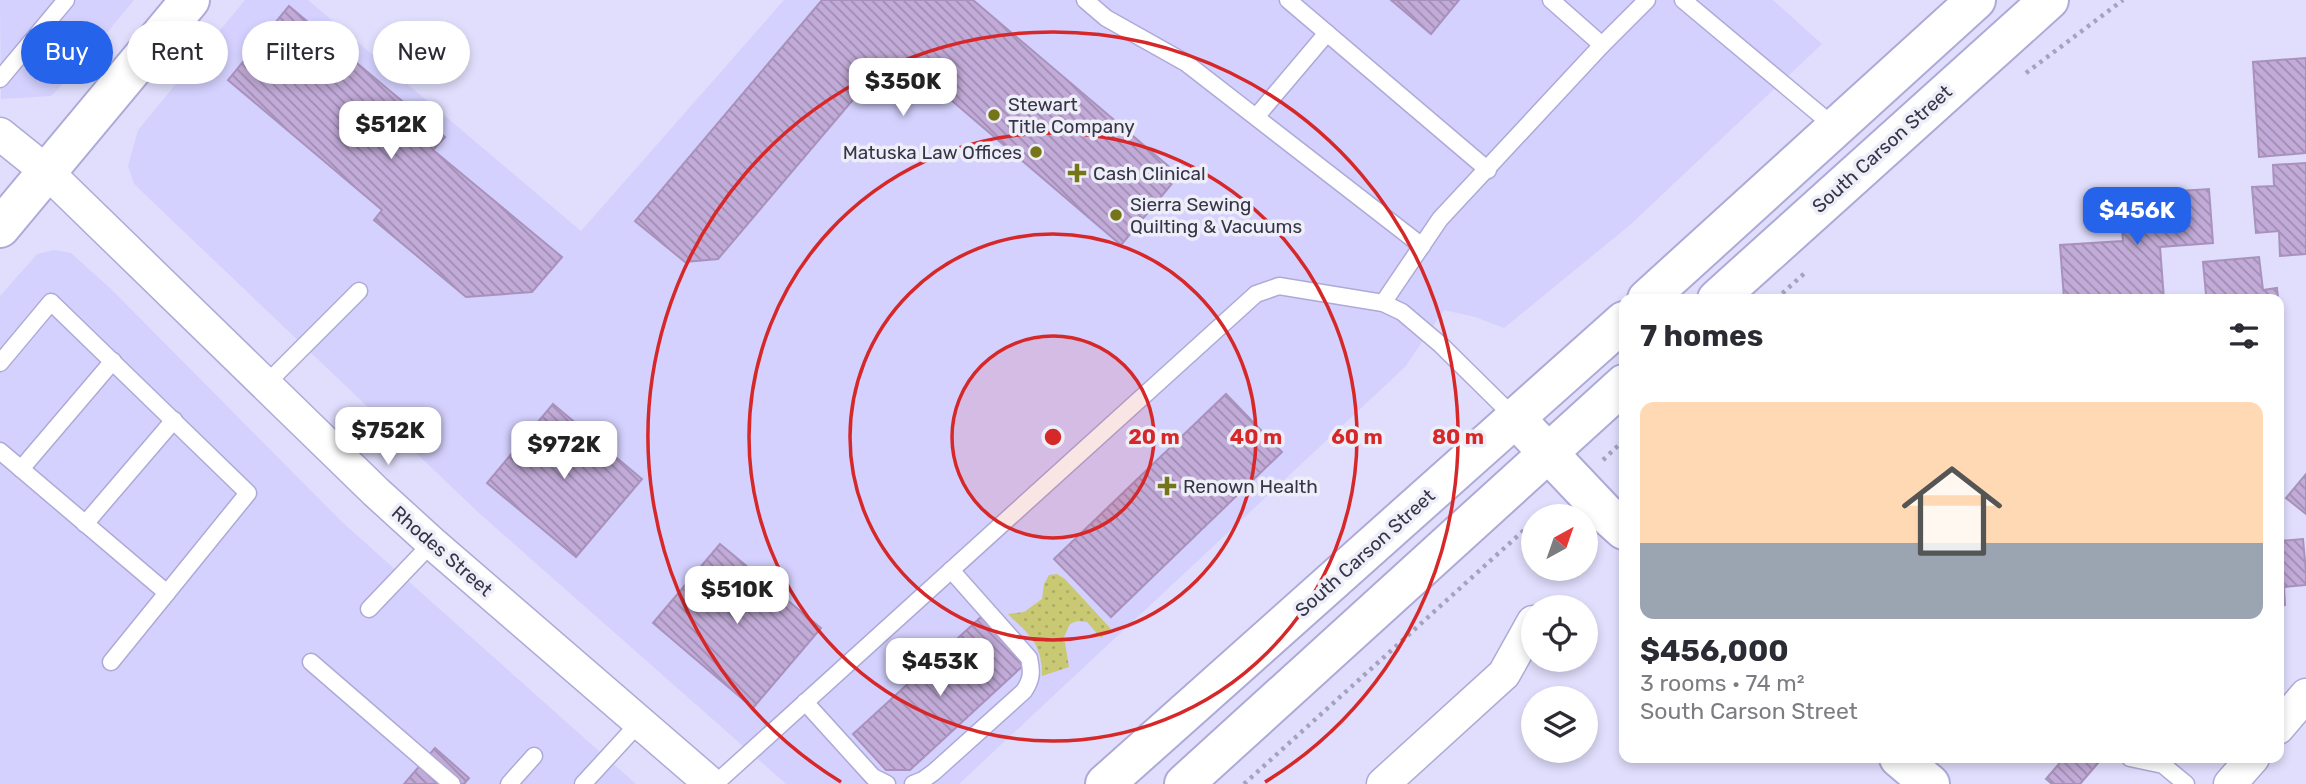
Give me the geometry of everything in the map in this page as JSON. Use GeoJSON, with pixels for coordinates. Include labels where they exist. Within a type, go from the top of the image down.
{"type":"FeatureCollection","features":[{"type":"Feature","properties":{"kind":"main road"},"geometry":{"type":"LineString","coordinates":[[0,228],[190,0]]}},
{"type":"Feature","properties":{"kind":"main road"},"geometry":{"type":"LineString","coordinates":[[1653,294],[1976,0]]}},
{"type":"Feature","properties":{"kind":"main road","name":"South Carson Street"},"geometry":{"type":"LineString","coordinates":[[1723,294],[2049,0]]}},
{"type":"Feature","properties":{"kind":"main road","name":"South Carson Street"},"geometry":{"type":"LineString","coordinates":[[1105,784],[1619,326]]}},
{"type":"Feature","properties":{"kind":"main road"},"geometry":{"type":"LineString","coordinates":[[1184,784],[1619,388]]}},
{"type":"Feature","properties":{"kind":"main road"},"geometry":{"type":"LineString","coordinates":[[1516,419],[1619,526]]}},
{"type":"Feature","properties":{"kind":"main road"},"geometry":{"type":"LineString","coordinates":[[1905,763],[1930,784]]}},
{"type":"Feature","properties":{"kind":"street","name":"Rhodes Street"},"geometry":{"type":"LineString","coordinates":[[0,134],[46,171],[432,543],[713,784]]}},
{"type":"Feature","properties":{"kind":"street"},"geometry":{"type":"LineString","coordinates":[[1383,784],[1504,674],[1521,644]]}},
{"type":"Feature","properties":{"kind":"street"},"geometry":{"type":"LineString","coordinates":[[2284,721],[2306,695]]}},
{"type":"Feature","properties":{"kind":"street"},"geometry":{"type":"LineString","coordinates":[[2231,784],[2249,763]]}},
{"type":"Feature","properties":{"kind":"lane"},"geometry":{"type":"LineString","coordinates":[[0,79],[66,0]]}},
{"type":"Feature","properties":{"kind":"lane"},"geometry":{"type":"LineString","coordinates":[[1288,0],[1488,170]]}},
{"type":"Feature","properties":{"kind":"lane"},"geometry":{"type":"LineString","coordinates":[[1551,0],[1602,45]]}},
{"type":"Feature","properties":{"kind":"lane"},"geometry":{"type":"LineString","coordinates":[[1383,303],[1440,219],[1647,0]]}},
{"type":"Feature","properties":{"kind":"lane"},"geometry":{"type":"LineString","coordinates":[[1683,0],[1836,128]]}},
{"type":"Feature","properties":{"kind":"lane"},"geometry":{"type":"LineString","coordinates":[[1093,3],[1106,18],[1186,63],[1422,246]]}},
{"type":"Feature","properties":{"kind":"lane"},"geometry":{"type":"LineString","coordinates":[[1256,117],[1327,33]]}},
{"type":"Feature","properties":{"kind":"lane"},"geometry":{"type":"LineString","coordinates":[[713,784],[1256,294],[1279,286],[1383,303],[1402,312],[1441,345],[1516,419]]}},
{"type":"Feature","properties":{"kind":"lane"},"geometry":{"type":"LineString","coordinates":[[266,384],[359,291]]}},
{"type":"Feature","properties":{"kind":"lane"},"geometry":{"type":"LineString","coordinates":[[0,363],[51,302],[248,493],[111,662]]}},
{"type":"Feature","properties":{"kind":"lane"},"geometry":{"type":"LineString","coordinates":[[21,469],[113,361]]}},
{"type":"Feature","properties":{"kind":"lane"},"geometry":{"type":"LineString","coordinates":[[85,524],[174,421]]}},
{"type":"Feature","properties":{"kind":"lane"},"geometry":{"type":"LineString","coordinates":[[0,451],[167,593]]}},
{"type":"Feature","properties":{"kind":"lane"},"geometry":{"type":"LineString","coordinates":[[369,609],[432,543]]}},
{"type":"Feature","properties":{"kind":"lane"},"geometry":{"type":"LineString","coordinates":[[913,784],[934,772],[1024,691],[1031,681],[1029,657],[951,570]]}},
{"type":"Feature","properties":{"kind":"lane"},"geometry":{"type":"LineString","coordinates":[[311,662],[452,784]]}},
{"type":"Feature","properties":{"kind":"lane"},"geometry":{"type":"LineString","coordinates":[[805,702],[873,777],[887,784]]}},
{"type":"Feature","properties":{"kind":"lane"},"geometry":{"type":"LineString","coordinates":[[583,784],[639,723]]}},
{"type":"Feature","properties":{"kind":"lane"},"geometry":{"type":"LineString","coordinates":[[509,784],[534,756]]}},
{"type":"Feature","properties":{"kind":"lane"},"geometry":{"type":"LineString","coordinates":[[2154,763],[2163,765],[2186,784]]}},
{"type":"Feature","properties":{"kind":"path"},"geometry":{"type":"LineString","coordinates":[[2023,76],[2123,0]]}},
{"type":"Feature","properties":{"kind":"path"},"geometry":{"type":"LineString","coordinates":[[1782,294],[1816,263]]}},
{"type":"Feature","properties":{"kind":"path"},"geometry":{"type":"LineString","coordinates":[[1244,784],[1521,533]]}},
{"type":"Feature","properties":{"kind":"shaded area"},"geometry":{"type":"Polygon","coordinates":[[[0,0],[134,0],[113,25],[113,21],[21,21],[21,84],[63,84],[51,96],[1,99],[0,0]]]}},
{"type":"Feature","properties":{"kind":"shaded area"},"geometry":{"type":"Polygon","coordinates":[[[245,0],[308,0],[333,21],[242,21],[242,84],[359,84],[359,43],[373,55],[373,84],[407,84],[581,231],[784,0],[1773,0],[1822,44],[1630,225],[1504,328],[1475,317],[1444,310],[1405,367],[959,784],[786,784],[480,514],[134,184],[128,166],[138,130],[176,84],[228,84],[228,21],[245,0]]]}},
{"type":"Feature","properties":{"kind":"shaded area"},"geometry":{"type":"Polygon","coordinates":[[[54,250],[71,253],[110,288],[342,522],[636,784],[0,784],[0,296],[37,254],[54,250]]]}},
{"type":"Feature","properties":{"kind":"shaded area"},"geometry":{"type":"Polygon","coordinates":[[[1057,574],[1065,579],[1111,629],[1101,638],[1087,622],[1077,621],[1070,624],[1064,637],[1069,667],[1042,676],[1037,648],[1008,614],[1024,612],[1042,599],[1044,584],[1049,575],[1057,574]]]}},
{"type":"Feature","properties":{"kind":"building"},"geometry":{"type":"Polygon","coordinates":[[[822,0],[973,0],[1179,175],[1121,245],[930,82],[862,89],[718,259],[685,262],[635,221],[822,0]]]}},
{"type":"Feature","properties":{"kind":"building"},"geometry":{"type":"Polygon","coordinates":[[[1391,0],[1459,0],[1431,34],[1391,0]]]}},
{"type":"Feature","properties":{"kind":"building"},"geometry":{"type":"Polygon","coordinates":[[[289,6],[307,21],[277,21],[289,6]]]}},
{"type":"Feature","properties":{"kind":"building"},"geometry":{"type":"Polygon","coordinates":[[[2306,58],[2306,153],[2259,157],[2253,62],[2306,58]]]}},
{"type":"Feature","properties":{"kind":"building"},"geometry":{"type":"Polygon","coordinates":[[[242,63],[242,84],[359,84],[359,65],[373,77],[373,84],[382,84],[445,137],[433,150],[562,257],[532,292],[466,297],[374,220],[382,210],[228,80],[242,63]]]}},
{"type":"Feature","properties":{"kind":"building"},"geometry":{"type":"Polygon","coordinates":[[[2306,163],[2306,254],[2280,256],[2279,231],[2256,233],[2252,187],[2274,186],[2273,165],[2306,163]]]}},
{"type":"Feature","properties":{"kind":"building"},"geometry":{"type":"Polygon","coordinates":[[[2209,189],[2213,243],[2160,247],[2164,294],[2064,294],[2060,245],[2123,241],[2119,195],[2209,189]]]}},
{"type":"Feature","properties":{"kind":"building"},"geometry":{"type":"Polygon","coordinates":[[[2259,257],[2263,290],[2277,288],[2278,294],[2206,294],[2203,262],[2259,257]]]}},
{"type":"Feature","properties":{"kind":"building"},"geometry":{"type":"Polygon","coordinates":[[[1226,394],[1282,452],[1111,617],[1054,559],[1226,394]]]}},
{"type":"Feature","properties":{"kind":"building"},"geometry":{"type":"Polygon","coordinates":[[[553,404],[642,479],[576,557],[487,483],[553,404]]]}},
{"type":"Feature","properties":{"kind":"building"},"geometry":{"type":"Polygon","coordinates":[[[2306,474],[2306,514],[2286,498],[2306,474]]]}},
{"type":"Feature","properties":{"kind":"building"},"geometry":{"type":"Polygon","coordinates":[[[2303,539],[2306,585],[2284,587],[2284,541],[2303,539]]]}},
{"type":"Feature","properties":{"kind":"building"},"geometry":{"type":"Polygon","coordinates":[[[720,544],[821,628],[753,708],[653,623],[720,544]]]}},
{"type":"Feature","properties":{"kind":"building"},"geometry":{"type":"Polygon","coordinates":[[[981,617],[1026,663],[910,770],[886,770],[853,734],[981,617]]]}},
{"type":"Feature","properties":{"kind":"building"},"geometry":{"type":"Polygon","coordinates":[[[435,748],[469,778],[464,784],[404,784],[435,748]]]}},
{"type":"Feature","properties":{"kind":"building"},"geometry":{"type":"Polygon","coordinates":[[[2060,763],[2098,763],[2080,784],[2052,784],[2046,779],[2060,763]]]}},
{"type":"Feature","properties":{"kind":"place","name":"Stewart Title Company"},"geometry":{"type":"Point","coordinates":[994,115]}},
{"type":"Feature","properties":{"kind":"place","name":"Matuska Law Offices"},"geometry":{"type":"Point","coordinates":[1036,152]}},
{"type":"Feature","properties":{"kind":"place","name":"Cash Clinical"},"geometry":{"type":"Point","coordinates":[1077,173]}},
{"type":"Feature","properties":{"kind":"place","name":"Sierra Sewing Quilting & Vacuums"},"geometry":{"type":"Point","coordinates":[1116,215]}},
{"type":"Feature","properties":{"kind":"place","name":"Renown Health"},"geometry":{"type":"Point","coordinates":[1167,486]}}]}
